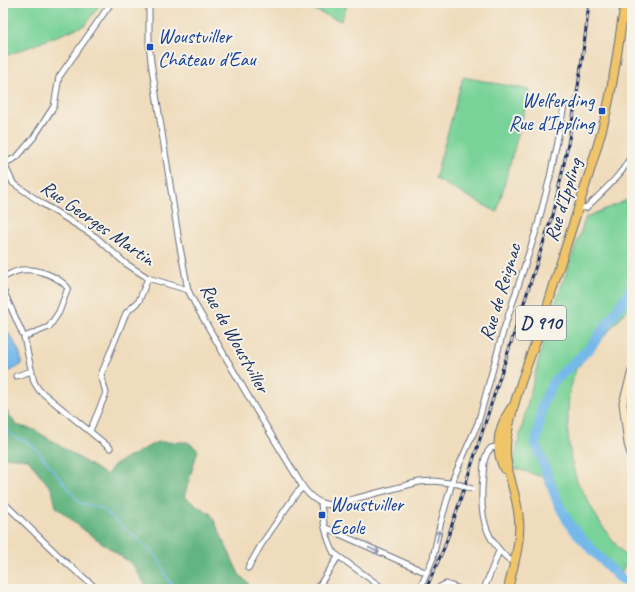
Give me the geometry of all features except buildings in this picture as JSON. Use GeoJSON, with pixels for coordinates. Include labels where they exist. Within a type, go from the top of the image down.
{"type":"FeatureCollection","features":[{"type":"Feature","properties":{"kind":"main road","name":"Rue d'Ippling"},"geometry":{"type":"LineString","coordinates":[[508,589],[520,529],[516,501],[502,446],[502,425],[514,402],[538,335],[579,207],[603,125],[625,3]]}},
{"type":"Feature","properties":{"kind":"street"},"geometry":{"type":"LineString","coordinates":[[3,164],[18,157],[27,147],[54,106],[59,76],[111,3]]}},
{"type":"Feature","properties":{"kind":"street","name":"Rue de Woustviller"},"geometry":{"type":"LineString","coordinates":[[149,3],[151,62],[172,200],[188,290],[255,408],[303,487],[320,503]]}},
{"type":"Feature","properties":{"kind":"street"},"geometry":{"type":"LineString","coordinates":[[623,16],[632,11]]}},
{"type":"Feature","properties":{"kind":"street","name":"Rue de Reignac"},"geometry":{"type":"LineString","coordinates":[[420,589],[434,558],[451,483],[478,423],[503,332],[537,228],[550,177],[564,106]]}},
{"type":"Feature","properties":{"kind":"street"},"geometry":{"type":"LineString","coordinates":[[579,207],[586,208],[612,183],[628,162],[632,154]]}},
{"type":"Feature","properties":{"kind":"street","name":"Rue Georges Martin"},"geometry":{"type":"LineString","coordinates":[[3,164],[13,183],[43,204],[96,237],[125,262],[148,278],[188,290]]}},
{"type":"Feature","properties":{"kind":"street"},"geometry":{"type":"LineString","coordinates":[[3,277],[20,270],[38,270],[63,282],[68,288],[59,312],[49,327],[24,337]]}},
{"type":"Feature","properties":{"kind":"street"},"geometry":{"type":"LineString","coordinates":[[90,431],[106,393],[101,375],[126,313],[139,301],[148,278]]}},
{"type":"Feature","properties":{"kind":"street"},"geometry":{"type":"LineString","coordinates":[[3,290],[24,337],[34,382],[39,390],[110,448]]}},
{"type":"Feature","properties":{"kind":"street"},"geometry":{"type":"LineString","coordinates":[[16,376],[32,371]]}},
{"type":"Feature","properties":{"kind":"street"},"geometry":{"type":"LineString","coordinates":[[632,371],[623,403],[628,444],[632,457]]}},
{"type":"Feature","properties":{"kind":"street"},"geometry":{"type":"LineString","coordinates":[[502,446],[491,448],[485,455],[481,493],[482,513],[486,528],[492,541],[499,551],[514,564]]}},
{"type":"Feature","properties":{"kind":"street"},"geometry":{"type":"LineString","coordinates":[[384,589],[338,557],[330,545],[322,517],[320,503],[331,505],[418,482],[434,481],[458,484],[481,493]]}},
{"type":"Feature","properties":{"kind":"street"},"geometry":{"type":"LineString","coordinates":[[248,568],[261,545],[296,494],[303,487]]}},
{"type":"Feature","properties":{"kind":"street"},"geometry":{"type":"LineString","coordinates":[[3,502],[63,560],[97,589]]}},
{"type":"Feature","properties":{"kind":"street"},"geometry":{"type":"LineString","coordinates":[[326,528],[427,573]]}},
{"type":"Feature","properties":{"kind":"street"},"geometry":{"type":"LineString","coordinates":[[484,589],[499,551]]}},
{"type":"Feature","properties":{"kind":"street"},"geometry":{"type":"LineString","coordinates":[[318,589],[338,557]]}},
{"type":"Feature","properties":{"kind":"street"},"geometry":{"type":"LineString","coordinates":[[440,586],[446,584],[460,589]]}},
{"type":"Feature","properties":{"kind":"green space"},"geometry":{"type":"Polygon","coordinates":[[[3,3],[101,3],[85,25],[3,57],[3,3]]]}},
{"type":"Feature","properties":{"kind":"green space"},"geometry":{"type":"Polygon","coordinates":[[[297,3],[348,3],[341,21],[297,3]]]}},
{"type":"Feature","properties":{"kind":"green space"},"geometry":{"type":"Polygon","coordinates":[[[463,77],[530,90],[497,212],[435,179],[463,77]]]}},
{"type":"Feature","properties":{"kind":"green space"},"geometry":{"type":"Polygon","coordinates":[[[632,198],[632,304],[576,369],[569,394],[568,413],[568,436],[571,459],[577,481],[599,521],[628,559],[619,577],[587,546],[566,521],[548,479],[512,467],[547,326],[586,217],[632,198]]]}},
{"type":"Feature","properties":{"kind":"green space"},"geometry":{"type":"Polygon","coordinates":[[[3,405],[16,425],[35,430],[106,475],[114,465],[157,442],[188,442],[198,450],[184,497],[211,514],[239,574],[249,584],[245,589],[148,589],[132,564],[84,530],[56,507],[52,490],[28,459],[3,457],[3,405]]]}},
{"type":"Feature","properties":{"kind":"water"},"geometry":{"type":"Polygon","coordinates":[[[3,334],[9,334],[18,349],[21,357],[21,365],[3,374],[3,334]]]}},
{"type":"Feature","properties":{"kind":"waterway"},"geometry":{"type":"LineString","coordinates":[[632,286],[590,348],[553,382],[542,406],[536,444],[558,503],[570,525],[592,550],[619,577],[632,587]]}},
{"type":"Feature","properties":{"kind":"waterway"},"geometry":{"type":"LineString","coordinates":[[3,423],[16,438],[26,441],[37,450],[80,503],[101,508],[157,556],[169,582],[181,589]]}},
{"type":"Feature","properties":{"kind":"railway"},"geometry":{"type":"LineString","coordinates":[[426,589],[444,548],[457,510],[551,219],[564,165],[574,111],[589,3]]}},
{"type":"Feature","properties":{"kind":"place","name":"Woustviller Château d'Eau"},"geometry":{"type":"Point","coordinates":[150,47]}},
{"type":"Feature","properties":{"kind":"place","name":"Welferding Rue d'Ippling"},"geometry":{"type":"Point","coordinates":[602,111]}},
{"type":"Feature","properties":{"kind":"place","name":"Woustviller Ecole"},"geometry":{"type":"Point","coordinates":[322,515]}}]}
